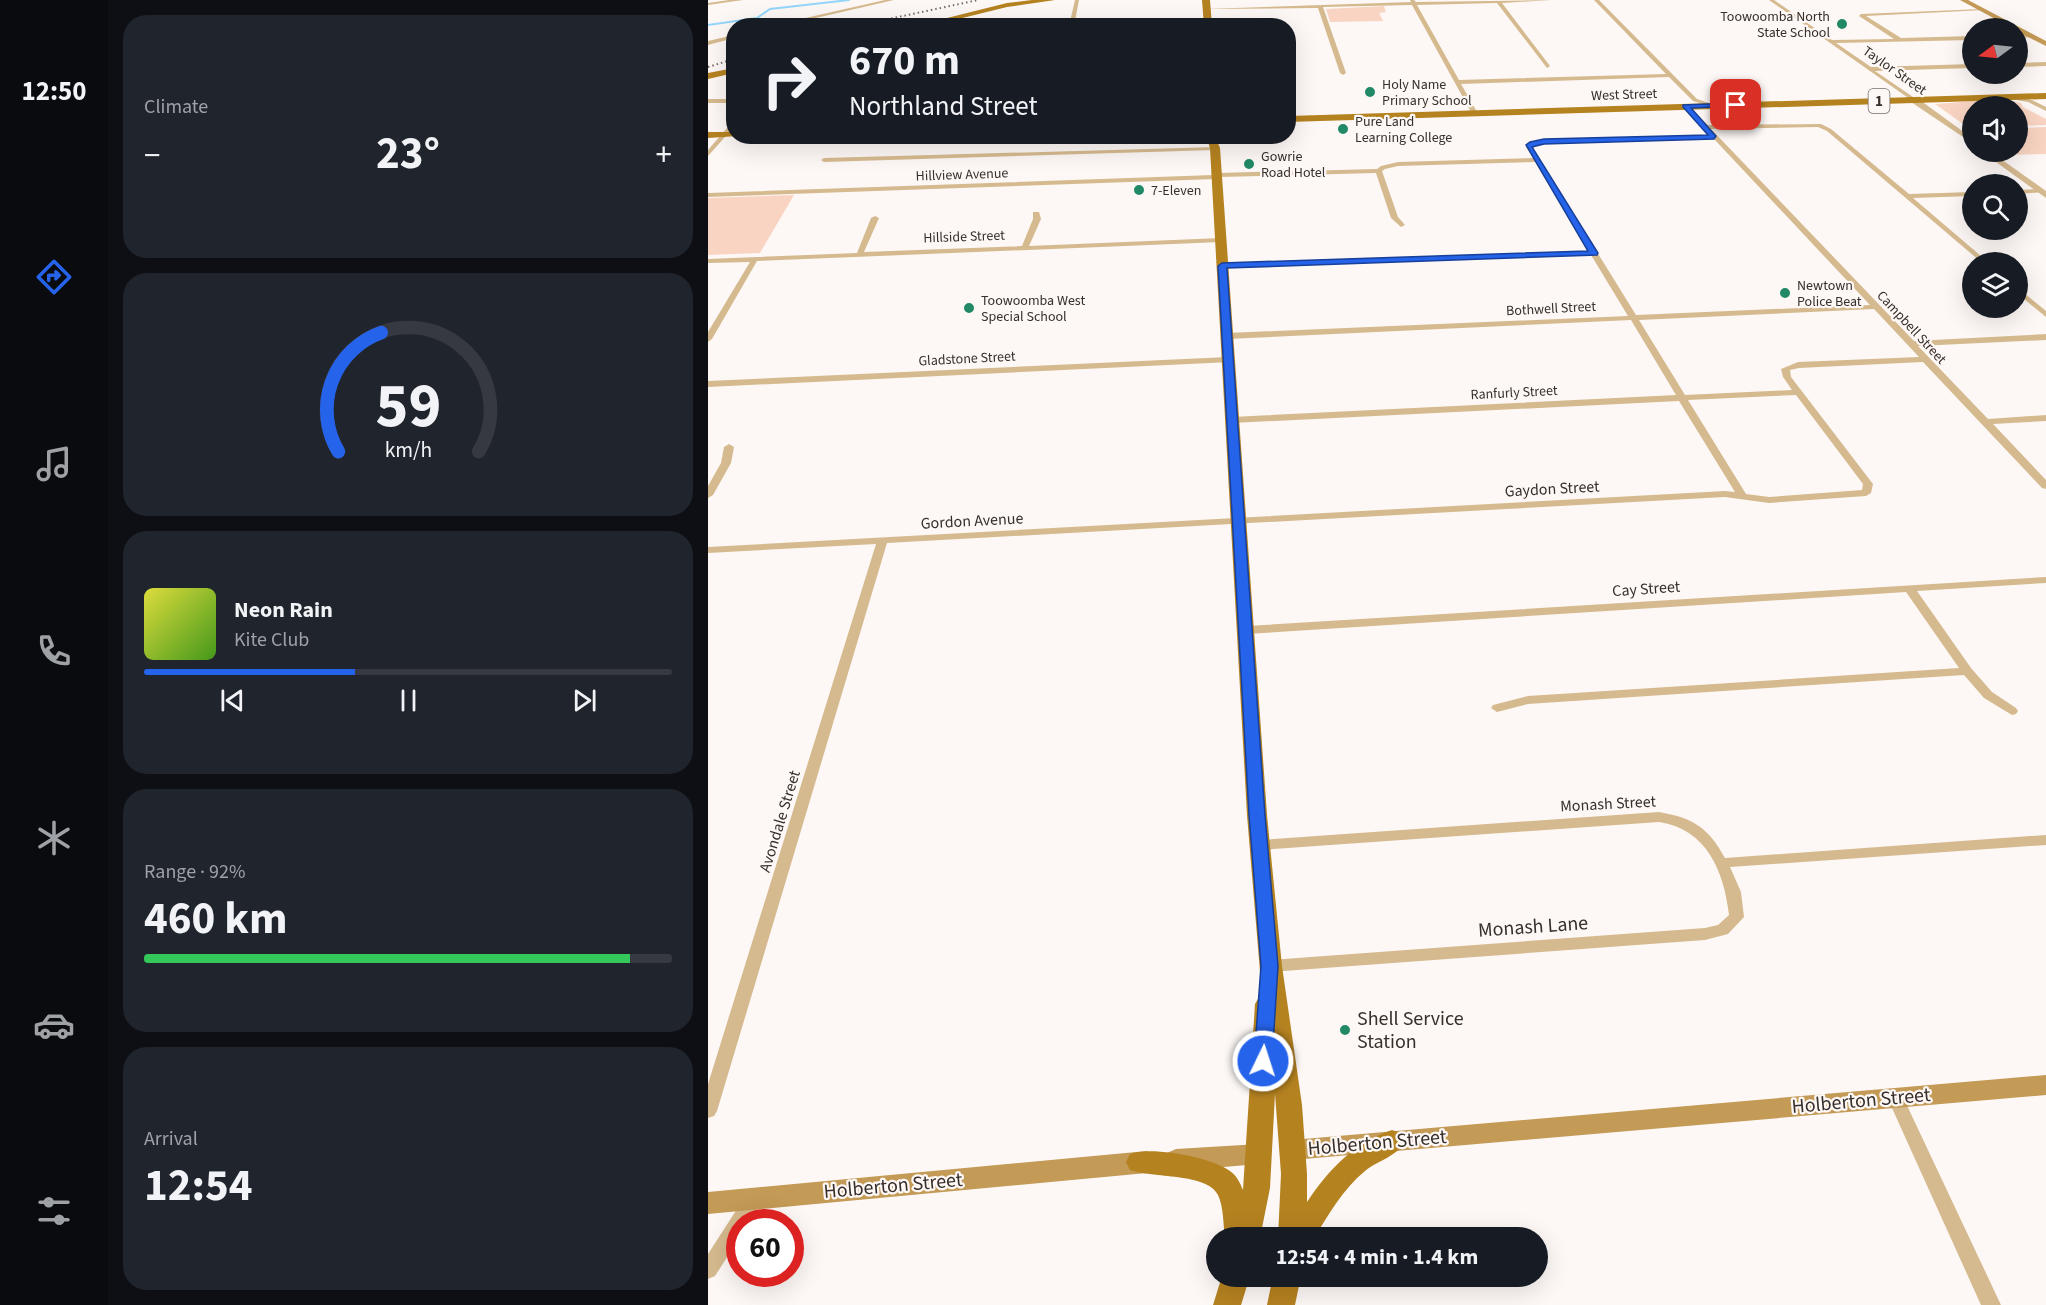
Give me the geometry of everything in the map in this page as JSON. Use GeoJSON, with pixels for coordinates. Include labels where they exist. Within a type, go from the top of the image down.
{"type":"FeatureCollection","features":[{"type":"Feature","properties":{"kind":"main road"},"geometry":{"type":"LineString","coordinates":[[956,18],[1007,5],[1051,0]]}},
{"type":"Feature","properties":{"kind":"main road"},"geometry":{"type":"LineString","coordinates":[[1963,0],[1997,18]]}},
{"type":"Feature","properties":{"kind":"main road"},"geometry":{"type":"LineString","coordinates":[[2028,34],[2046,44]]}},
{"type":"Feature","properties":{"kind":"main road"},"geometry":{"type":"LineString","coordinates":[[708,76],[726,72]]}},
{"type":"Feature","properties":{"kind":"main road","name":"West Street"},"geometry":{"type":"LineString","coordinates":[[2028,96],[2046,96]]}},
{"type":"Feature","properties":{"kind":"main road","name":"West Street"},"geometry":{"type":"LineString","coordinates":[[1296,117],[1962,98]]}},
{"type":"Feature","properties":{"kind":"main road"},"geometry":{"type":"LineString","coordinates":[[708,135],[726,135]]}},
{"type":"Feature","properties":{"kind":"main road"},"geometry":{"type":"LineString","coordinates":[[1212,144],[1221,240],[1269,966],[1292,1150],[1294,1180],[1292,1227]]}},
{"type":"Feature","properties":{"kind":"main road"},"geometry":{"type":"LineString","coordinates":[[1248,1227],[1257,1188],[1269,966]]}},
{"type":"Feature","properties":{"kind":"main road","name":"Holberton Street"},"geometry":{"type":"LineString","coordinates":[[1292,1150],[2046,1084]]}},
{"type":"Feature","properties":{"kind":"main road"},"geometry":{"type":"LineString","coordinates":[[1305,1227],[1334,1184],[1356,1162],[1392,1141]]}},
{"type":"Feature","properties":{"kind":"main road","name":"Holberton Street"},"geometry":{"type":"LineString","coordinates":[[708,1203],[1139,1162],[1259,1154]]}},
{"type":"Feature","properties":{"kind":"main road"},"geometry":{"type":"LineString","coordinates":[[1139,1162],[1187,1168],[1224,1180],[1231,1194],[1237,1227]]}},
{"type":"Feature","properties":{"kind":"main road"},"geometry":{"type":"LineString","coordinates":[[1227,1305],[1233,1287]]}},
{"type":"Feature","properties":{"kind":"main road"},"geometry":{"type":"LineString","coordinates":[[1281,1305],[1285,1287]]}},
{"type":"Feature","properties":{"kind":"street"},"geometry":{"type":"LineString","coordinates":[[708,4],[741,0]]}},
{"type":"Feature","properties":{"kind":"street"},"geometry":{"type":"LineString","coordinates":[[809,18],[892,0]]}},
{"type":"Feature","properties":{"kind":"street"},"geometry":{"type":"LineString","coordinates":[[1073,18],[1077,0]]}},
{"type":"Feature","properties":{"kind":"street"},"geometry":{"type":"LineString","coordinates":[[1207,4],[1320,6],[1550,0]]}},
{"type":"Feature","properties":{"kind":"street"},"geometry":{"type":"LineString","coordinates":[[1596,0],[1694,98],[1712,105]]}},
{"type":"Feature","properties":{"kind":"street","name":"Taylor Street"},"geometry":{"type":"LineString","coordinates":[[1771,0],[1962,134]]}},
{"type":"Feature","properties":{"kind":"street"},"geometry":{"type":"LineString","coordinates":[[1498,1],[1547,66]]}},
{"type":"Feature","properties":{"kind":"street"},"geometry":{"type":"LineString","coordinates":[[1413,2],[1474,112]]}},
{"type":"Feature","properties":{"kind":"street"},"geometry":{"type":"LineString","coordinates":[[1320,6],[1343,73]]}},
{"type":"Feature","properties":{"kind":"street"},"geometry":{"type":"LineString","coordinates":[[1900,40],[1861,15],[1982,10]]}},
{"type":"Feature","properties":{"kind":"street"},"geometry":{"type":"LineString","coordinates":[[708,43],[726,38]]}},
{"type":"Feature","properties":{"kind":"street"},"geometry":{"type":"LineString","coordinates":[[1831,42],[1962,38]]}},
{"type":"Feature","properties":{"kind":"street"},"geometry":{"type":"LineString","coordinates":[[2028,65],[2046,64]]}},
{"type":"Feature","properties":{"kind":"street","name":"1"},"geometry":{"type":"LineString","coordinates":[[1871,69],[1962,66]]}},
{"type":"Feature","properties":{"kind":"street"},"geometry":{"type":"LineString","coordinates":[[1458,82],[1671,75]]}},
{"type":"Feature","properties":{"kind":"street"},"geometry":{"type":"LineString","coordinates":[[708,101],[726,101]]}},
{"type":"Feature","properties":{"kind":"street"},"geometry":{"type":"LineString","coordinates":[[2028,101],[2044,108]]}},
{"type":"Feature","properties":{"kind":"street","name":"Campbell Street"},"geometry":{"type":"LineString","coordinates":[[1686,106],[2046,486]]}},
{"type":"Feature","properties":{"kind":"street"},"geometry":{"type":"LineString","coordinates":[[1705,127],[1819,125],[1829,130],[1973,252]]}},
{"type":"Feature","properties":{"kind":"street"},"geometry":{"type":"LineString","coordinates":[[708,154],[726,137]]}},
{"type":"Feature","properties":{"kind":"street"},"geometry":{"type":"LineString","coordinates":[[1714,137],[1532,143],[1529,147],[1742,496]]}},
{"type":"Feature","properties":{"kind":"street"},"geometry":{"type":"LineString","coordinates":[[824,160],[1134,144]]}},
{"type":"Feature","properties":{"kind":"street","name":"Hillview Avenue"},"geometry":{"type":"LineString","coordinates":[[708,195],[1216,176],[1381,169],[1398,164],[1536,160]]}},
{"type":"Feature","properties":{"kind":"street"},"geometry":{"type":"LineString","coordinates":[[2000,162],[2044,193]]}},
{"type":"Feature","properties":{"kind":"street"},"geometry":{"type":"LineString","coordinates":[[1381,169],[1395,218],[1401,225]]}},
{"type":"Feature","properties":{"kind":"street"},"geometry":{"type":"LineString","coordinates":[[2028,192],[2044,193]]}},
{"type":"Feature","properties":{"kind":"street"},"geometry":{"type":"LineString","coordinates":[[1907,196],[1962,194]]}},
{"type":"Feature","properties":{"kind":"street"},"geometry":{"type":"LineString","coordinates":[[1025,247],[1036,214]]}},
{"type":"Feature","properties":{"kind":"street"},"geometry":{"type":"LineString","coordinates":[[860,254],[875,218]]}},
{"type":"Feature","properties":{"kind":"street","name":"Hillside Street"},"geometry":{"type":"LineString","coordinates":[[708,261],[1221,240]]}},
{"type":"Feature","properties":{"kind":"street"},"geometry":{"type":"LineString","coordinates":[[1222,266],[1594,253]]}},
{"type":"Feature","properties":{"kind":"street"},"geometry":{"type":"LineString","coordinates":[[708,339],[712,326],[755,258]]}},
{"type":"Feature","properties":{"kind":"street"},"geometry":{"type":"LineString","coordinates":[[2028,299],[2046,315]]}},
{"type":"Feature","properties":{"kind":"street","name":"Bothwell Street"},"geometry":{"type":"LineString","coordinates":[[1227,336],[1875,307]]}},
{"type":"Feature","properties":{"kind":"street"},"geometry":{"type":"LineString","coordinates":[[1910,344],[2046,337]]}},
{"type":"Feature","properties":{"kind":"street"},"geometry":{"type":"LineString","coordinates":[[1798,392],[1787,377],[1785,369],[1798,365],[1924,358]]}},
{"type":"Feature","properties":{"kind":"street","name":"Gladstone Street"},"geometry":{"type":"LineString","coordinates":[[708,384],[1228,360]]}},
{"type":"Feature","properties":{"kind":"street","name":"Ranfurly Street"},"geometry":{"type":"LineString","coordinates":[[1232,420],[1798,392]]}},
{"type":"Feature","properties":{"kind":"street","name":"Gaydon Street"},"geometry":{"type":"LineString","coordinates":[[1239,520],[1725,494],[1769,500],[1866,493],[1868,484],[1798,392]]}},
{"type":"Feature","properties":{"kind":"street"},"geometry":{"type":"LineString","coordinates":[[1984,422],[2046,418]]}},
{"type":"Feature","properties":{"kind":"street"},"geometry":{"type":"LineString","coordinates":[[708,495],[726,463],[729,447]]}},
{"type":"Feature","properties":{"kind":"street","name":"Gordon Avenue"},"geometry":{"type":"LineString","coordinates":[[708,550],[1239,520]]}},
{"type":"Feature","properties":{"kind":"street","name":"Avondale Street"},"geometry":{"type":"LineString","coordinates":[[708,1111],[884,540]]}},
{"type":"Feature","properties":{"kind":"street","name":"Cay Street"},"geometry":{"type":"LineString","coordinates":[[1247,630],[2046,580]]}},
{"type":"Feature","properties":{"kind":"street"},"geometry":{"type":"LineString","coordinates":[[1909,588],[1967,671],[1988,695],[2012,711]]}},
{"type":"Feature","properties":{"kind":"street"},"geometry":{"type":"LineString","coordinates":[[1497,708],[1528,700],[1967,671]]}},
{"type":"Feature","properties":{"kind":"street","name":"Monash Street"},"geometry":{"type":"LineString","coordinates":[[1260,845],[1659,817],[1677,819],[1695,827],[1710,843],[1721,863]]}},
{"type":"Feature","properties":{"kind":"street"},"geometry":{"type":"LineString","coordinates":[[1721,863],[2046,840]]}},
{"type":"Feature","properties":{"kind":"street","name":"Monash Lane"},"geometry":{"type":"LineString","coordinates":[[1269,966],[1705,934],[1723,930],[1737,917],[1734,892],[1721,863]]}},
{"type":"Feature","properties":{"kind":"street"},"geometry":{"type":"LineString","coordinates":[[1895,1097],[1991,1305]]}},
{"type":"Feature","properties":{"kind":"street","name":"Holberton Street"},"geometry":{"type":"LineString","coordinates":[[1259,1154],[1292,1150]]}},
{"type":"Feature","properties":{"kind":"street"},"geometry":{"type":"LineString","coordinates":[[708,1270],[754,1198]]}},
{"type":"Feature","properties":{"kind":"shaded area"},"geometry":{"type":"Polygon","coordinates":[[[1384,6],[1386,12],[1379,13],[1383,21],[1330,22],[1326,9],[1384,6]]]}},
{"type":"Feature","properties":{"kind":"shaded area"},"geometry":{"type":"Polygon","coordinates":[[[1962,102],[1962,123],[1935,104],[1962,102]]]}},
{"type":"Feature","properties":{"kind":"shaded area"},"geometry":{"type":"Polygon","coordinates":[[[2028,110],[2046,119],[2046,125],[2028,126],[2028,110]]]}},
{"type":"Feature","properties":{"kind":"shaded area"},"geometry":{"type":"Polygon","coordinates":[[[2046,127],[2046,154],[2028,154],[2028,128],[2046,127]]]}},
{"type":"Feature","properties":{"kind":"shaded area"},"geometry":{"type":"Polygon","coordinates":[[[794,195],[760,253],[708,255],[708,198],[794,195]]]}},
{"type":"Feature","properties":{"kind":"waterway"},"geometry":{"type":"LineString","coordinates":[[757,18],[770,9],[849,0]]}},
{"type":"Feature","properties":{"kind":"waterway"},"geometry":{"type":"LineString","coordinates":[[708,25],[726,22]]}},
{"type":"Feature","properties":{"kind":"railway"},"geometry":{"type":"LineString","coordinates":[[894,18],[978,0]]}},
{"type":"Feature","properties":{"kind":"railway"},"geometry":{"type":"LineString","coordinates":[[708,67],[726,61]]}},
{"type":"Feature","properties":{"kind":"place","name":"Toowoomba North State School"},"geometry":{"type":"Point","coordinates":[1842,24]}},
{"type":"Feature","properties":{"kind":"place","name":"Holy Name Primary School"},"geometry":{"type":"Point","coordinates":[1370,92]}},
{"type":"Feature","properties":{"kind":"place","name":"Pure Land Learning College"},"geometry":{"type":"Point","coordinates":[1343,129]}},
{"type":"Feature","properties":{"kind":"place","name":"Gowrie Road Hotel"},"geometry":{"type":"Point","coordinates":[1249,164]}},
{"type":"Feature","properties":{"kind":"place","name":"7-Eleven"},"geometry":{"type":"Point","coordinates":[1139,190]}},
{"type":"Feature","properties":{"kind":"place","name":"Newtown Police Beat"},"geometry":{"type":"Point","coordinates":[1785,293]}},
{"type":"Feature","properties":{"kind":"place","name":"Toowoomba West Special School"},"geometry":{"type":"Point","coordinates":[969,308]}},
{"type":"Feature","properties":{"kind":"place","name":"Shell Service Station"},"geometry":{"type":"Point","coordinates":[1345,1030]}},
{"type":"Feature","properties":{"kind":"route"},"geometry":{"type":"LineString","coordinates":[[1263,1061],[1269,966],[1257,815],[1222,266],[1594,253],[1529,147],[1532,143],[1714,137],[1686,106],[1736,105]]}}]}
